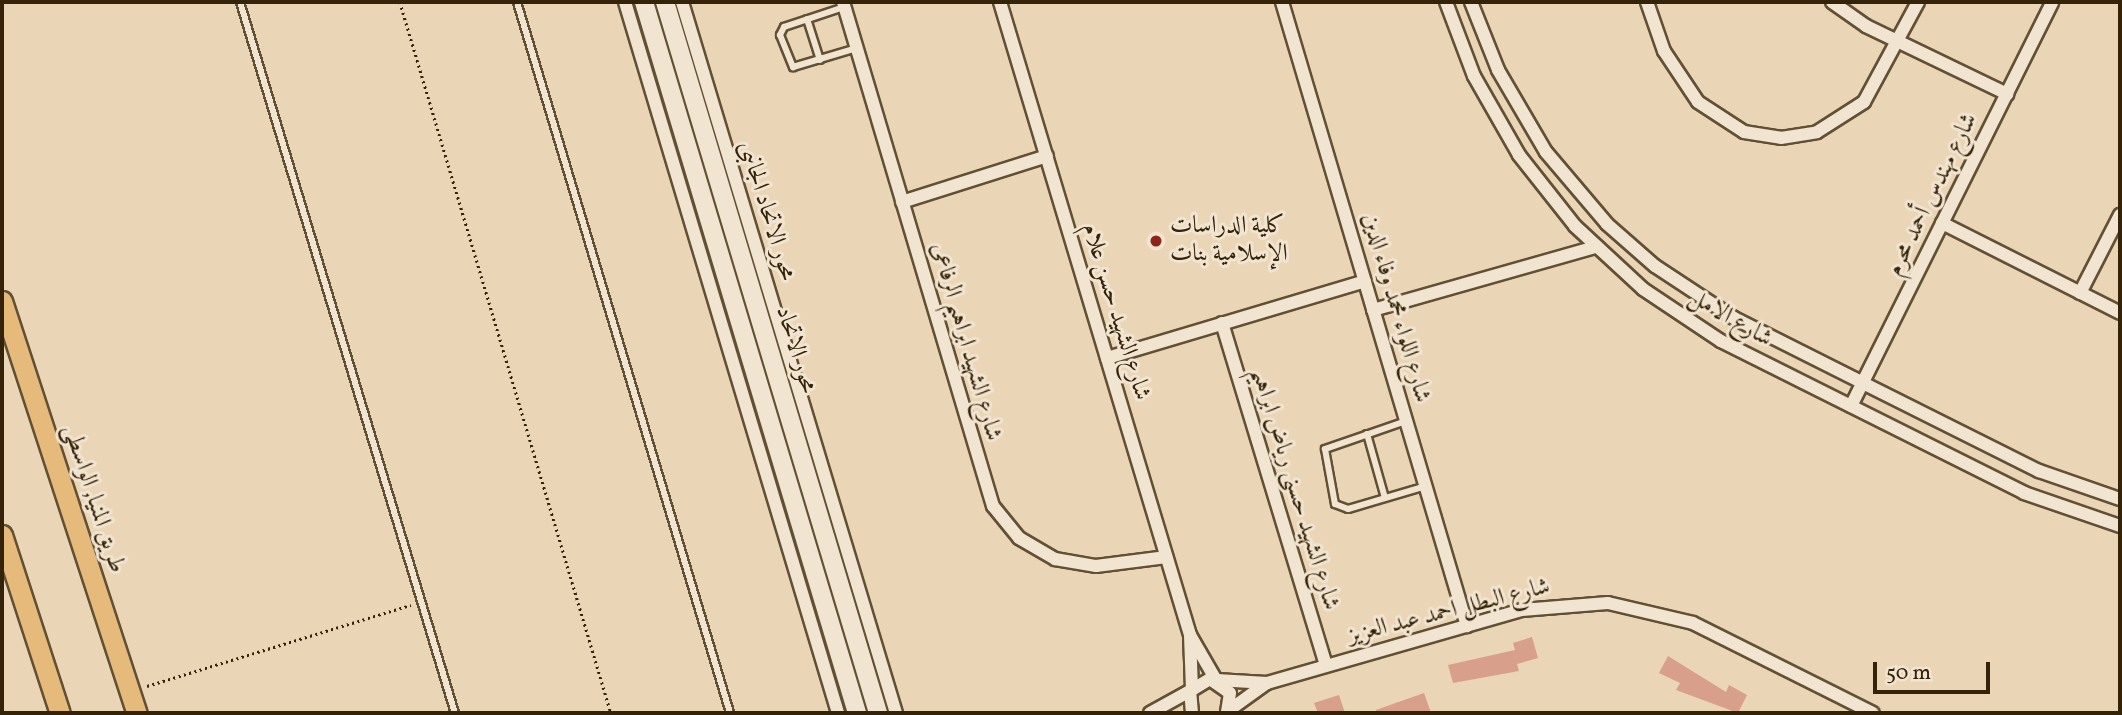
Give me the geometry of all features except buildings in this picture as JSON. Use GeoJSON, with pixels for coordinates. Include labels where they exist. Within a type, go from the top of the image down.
{"type":"FeatureCollection","features":[{"type":"Feature","properties":{"kind":"main road","name":"طريق المنيا, الواسطى"},"geometry":{"type":"LineString","coordinates":[[2,301],[137,713]]}},
{"type":"Feature","properties":{"kind":"main road"},"geometry":{"type":"LineString","coordinates":[[2,536],[60,713]]}},
{"type":"Feature","properties":{"kind":"street"},"geometry":{"type":"LineString","coordinates":[[625,2],[838,713]]}},
{"type":"Feature","properties":{"kind":"street","name":"محور الاتحاد"},"geometry":{"type":"LineString","coordinates":[[644,2],[857,713]]}},
{"type":"Feature","properties":{"kind":"street","name":"محور الاتحاد"},"geometry":{"type":"LineString","coordinates":[[665,2],[878,713]]}},
{"type":"Feature","properties":{"kind":"street","name":"محور الاتحاد الجانبى"},"geometry":{"type":"LineString","coordinates":[[682,2],[896,713]]}},
{"type":"Feature","properties":{"kind":"street","name":"شارع الشهيد حسن علام"},"geometry":{"type":"LineString","coordinates":[[1000,2],[1190,635],[1216,680],[1230,693],[1227,712]]}},
{"type":"Feature","properties":{"kind":"street","name":"شارع اللواء محمد وفاء الدين"},"geometry":{"type":"LineString","coordinates":[[1282,2],[1467,626]]}},
{"type":"Feature","properties":{"kind":"street","name":"شارع الامل"},"geometry":{"type":"LineString","coordinates":[[1446,2],[1503,129],[1596,247],[1694,325],[2024,492],[2120,526]]}},
{"type":"Feature","properties":{"kind":"street","name":"شارع الامل"},"geometry":{"type":"LineString","coordinates":[[1471,2],[1528,125],[1607,224],[1706,302],[2039,471],[2120,499]]}},
{"type":"Feature","properties":{"kind":"street"},"geometry":{"type":"LineString","coordinates":[[1647,2],[1664,51],[1698,102],[1727,125],[1762,137],[1808,135],[1850,115],[1876,88],[1918,2]]}},
{"type":"Feature","properties":{"kind":"street"},"geometry":{"type":"LineString","coordinates":[[1832,2],[1898,42],[2007,94]]}},
{"type":"Feature","properties":{"kind":"street","name":"شارع مهندس أحمد محرم"},"geometry":{"type":"LineString","coordinates":[[1851,406],[2052,2]]}},
{"type":"Feature","properties":{"kind":"street","name":"شارع الشهيد ابراهيم الرفاعى"},"geometry":{"type":"LineString","coordinates":[[844,4],[985,486],[1005,523],[1037,550],[1075,564],[1166,557]]}},
{"type":"Feature","properties":{"kind":"street"},"geometry":{"type":"LineString","coordinates":[[902,202],[1047,156]]}},
{"type":"Feature","properties":{"kind":"street"},"geometry":{"type":"LineString","coordinates":[[2080,293],[2120,215]]}},
{"type":"Feature","properties":{"kind":"street"},"geometry":{"type":"LineString","coordinates":[[1942,223],[2120,313]]}},
{"type":"Feature","properties":{"kind":"street"},"geometry":{"type":"LineString","coordinates":[[1373,310],[1596,247]]}},
{"type":"Feature","properties":{"kind":"street"},"geometry":{"type":"LineString","coordinates":[[1107,358],[1365,281]]}},
{"type":"Feature","properties":{"kind":"street","name":"شارع الشهيد حسنى رياض ابراهيم"},"geometry":{"type":"LineString","coordinates":[[1222,323],[1326,666]]}},
{"type":"Feature","properties":{"kind":"street","name":"شارع البطل احمد عبد العزيز"},"geometry":{"type":"LineString","coordinates":[[1216,680],[1267,683],[1550,604],[1637,607],[1693,623],[1849,708],[1873,713]]}},
{"type":"Feature","properties":{"kind":"street","name":"شارع الشهيد حسن علام"},"geometry":{"type":"LineString","coordinates":[[1190,635],[1192,713]]}},
{"type":"Feature","properties":{"kind":"street"},"geometry":{"type":"LineString","coordinates":[[1150,713],[1191,690],[1216,680]]}},
{"type":"Feature","properties":{"kind":"street","name":"شارع البطل احمد عبد العزيز"},"geometry":{"type":"LineString","coordinates":[[1227,712],[1267,683]]}},
{"type":"Feature","properties":{"kind":"lane"},"geometry":{"type":"LineString","coordinates":[[240,2],[455,713]]}},
{"type":"Feature","properties":{"kind":"lane"},"geometry":{"type":"LineString","coordinates":[[517,2],[730,713]]}},
{"type":"Feature","properties":{"kind":"lane"},"geometry":{"type":"LineString","coordinates":[[844,4],[807,19],[780,35],[791,65],[820,60],[856,48]]}},
{"type":"Feature","properties":{"kind":"lane"},"geometry":{"type":"LineString","coordinates":[[807,19],[820,60]]}},
{"type":"Feature","properties":{"kind":"lane"},"geometry":{"type":"LineString","coordinates":[[1406,421],[1328,447],[1322,459],[1338,507],[1385,498],[1426,486]]}},
{"type":"Feature","properties":{"kind":"lane"},"geometry":{"type":"LineString","coordinates":[[1367,434],[1385,498]]}},
{"type":"Feature","properties":{"kind":"path"},"geometry":{"type":"LineString","coordinates":[[400,2],[611,713]]}},
{"type":"Feature","properties":{"kind":"path"},"geometry":{"type":"LineString","coordinates":[[130,692],[421,602]]}},
{"type":"Feature","properties":{"kind":"place","name":"كلية الدراسات الإسلامية بنات"},"geometry":{"type":"Point","coordinates":[1156,241]}}]}
